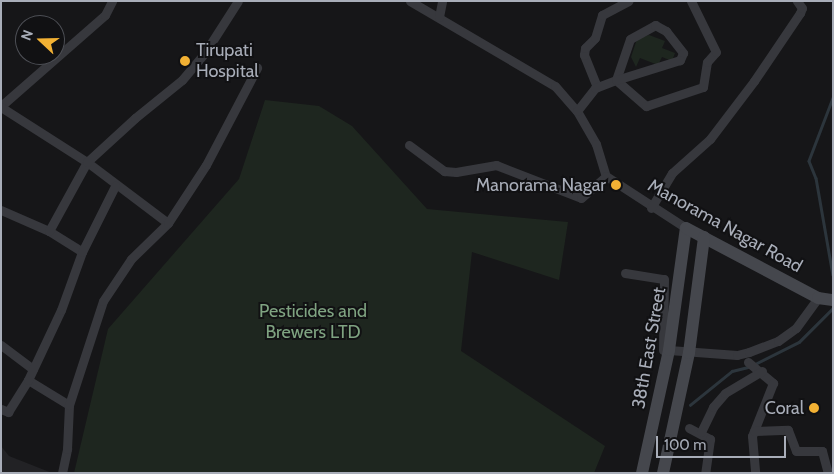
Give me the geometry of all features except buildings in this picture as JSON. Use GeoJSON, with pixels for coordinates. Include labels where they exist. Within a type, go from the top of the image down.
{"type":"FeatureCollection","features":[{"type":"Feature","properties":{"kind":"street"},"geometry":{"type":"LineString","coordinates":[[112,1],[105,15],[1,107],[87,162],[115,186],[168,223]]}},
{"type":"Feature","properties":{"kind":"street"},"geometry":{"type":"LineString","coordinates":[[49,231],[87,162],[135,118],[182,80],[206,51],[238,1]]}},
{"type":"Feature","properties":{"kind":"street"},"geometry":{"type":"LineString","coordinates":[[409,145],[444,171],[456,172],[496,165],[581,198],[606,176],[596,144],[577,111],[555,86],[410,1]]}},
{"type":"Feature","properties":{"kind":"street"},"geometry":{"type":"LineString","coordinates":[[439,18],[442,1]]}},
{"type":"Feature","properties":{"kind":"street"},"geometry":{"type":"LineString","coordinates":[[597,87],[584,55],[585,48],[595,38],[602,15],[628,1]]}},
{"type":"Feature","properties":{"kind":"street"},"geometry":{"type":"LineString","coordinates":[[616,80],[646,106],[703,87],[707,62],[716,52],[691,1]]}},
{"type":"Feature","properties":{"kind":"street"},"geometry":{"type":"LineString","coordinates":[[651,208],[672,173],[710,139],[754,81],[800,14],[802,8],[797,1]]}},
{"type":"Feature","properties":{"kind":"street"},"geometry":{"type":"LineString","coordinates":[[577,111],[586,96],[597,87],[680,60],[683,53],[666,31],[655,25],[626,44],[626,56],[616,80]]}},
{"type":"Feature","properties":{"kind":"street"},"geometry":{"type":"LineString","coordinates":[[62,473],[67,449],[69,405],[102,301],[131,259],[168,223],[206,165],[257,68]]}},
{"type":"Feature","properties":{"kind":"street","name":"Manorama Nagar Road"},"geometry":{"type":"LineString","coordinates":[[606,176],[651,208],[686,228],[818,298],[833,300]]}},
{"type":"Feature","properties":{"kind":"street"},"geometry":{"type":"LineString","coordinates":[[1,409],[8,412],[28,380],[61,310],[82,252],[115,186]]}},
{"type":"Feature","properties":{"kind":"street"},"geometry":{"type":"LineString","coordinates":[[1,210],[49,231],[82,252]]}},
{"type":"Feature","properties":{"kind":"street","name":"38th East Street"},"geometry":{"type":"LineString","coordinates":[[642,473],[666,350],[686,228]]}},
{"type":"Feature","properties":{"kind":"street"},"geometry":{"type":"LineString","coordinates":[[663,473],[689,353],[704,237]]}},
{"type":"Feature","properties":{"kind":"street"},"geometry":{"type":"LineString","coordinates":[[625,273],[664,279],[666,350],[689,353],[737,355],[778,341],[796,328],[818,298]]}},
{"type":"Feature","properties":{"kind":"street"},"geometry":{"type":"LineString","coordinates":[[1,345],[33,369]]}},
{"type":"Feature","properties":{"kind":"street"},"geometry":{"type":"LineString","coordinates":[[748,362],[762,371],[773,383],[754,431],[755,473]]}},
{"type":"Feature","properties":{"kind":"street"},"geometry":{"type":"LineString","coordinates":[[701,432],[713,407],[725,393],[762,371]]}},
{"type":"Feature","properties":{"kind":"street"},"geometry":{"type":"LineString","coordinates":[[28,380],[69,405]]}},
{"type":"Feature","properties":{"kind":"street"},"geometry":{"type":"LineString","coordinates":[[689,428],[701,432],[710,439],[705,473]]}},
{"type":"Feature","properties":{"kind":"street"},"geometry":{"type":"LineString","coordinates":[[754,431],[788,430],[796,451],[822,451],[828,473]]}},
{"type":"Feature","properties":{"kind":"shaded area"},"geometry":{"type":"Polygon","coordinates":[[[1,446],[9,456],[52,473],[1,473],[1,446]]]}},
{"type":"Feature","properties":{"kind":"green space"},"geometry":{"type":"Polygon","coordinates":[[[649,35],[665,41],[662,48],[675,53],[672,61],[662,57],[658,65],[640,58],[636,67],[631,57],[637,39],[649,35]]]}},
{"type":"Feature","properties":{"kind":"green space","name":"Pesticides and Brewers LTD"},"geometry":{"type":"Polygon","coordinates":[[[265,100],[319,106],[352,126],[427,209],[568,222],[559,280],[472,252],[461,351],[605,446],[594,473],[74,473],[108,329],[239,179],[265,100]]]}},
{"type":"Feature","properties":{"kind":"waterway"},"geometry":{"type":"LineString","coordinates":[[833,98],[809,161],[816,178],[833,275]]}},
{"type":"Feature","properties":{"kind":"waterway"},"geometry":{"type":"LineString","coordinates":[[753,365],[799,342],[832,309]]}},
{"type":"Feature","properties":{"kind":"waterway"},"geometry":{"type":"LineString","coordinates":[[690,405],[732,371],[748,367]]}},
{"type":"Feature","properties":{"kind":"place","name":"Tirupati Hospital"},"geometry":{"type":"Point","coordinates":[185,61]}},
{"type":"Feature","properties":{"kind":"place","name":"Manorama Nagar"},"geometry":{"type":"Point","coordinates":[616,185]}},
{"type":"Feature","properties":{"kind":"place","name":"Coral"},"geometry":{"type":"Point","coordinates":[814,408]}}]}
